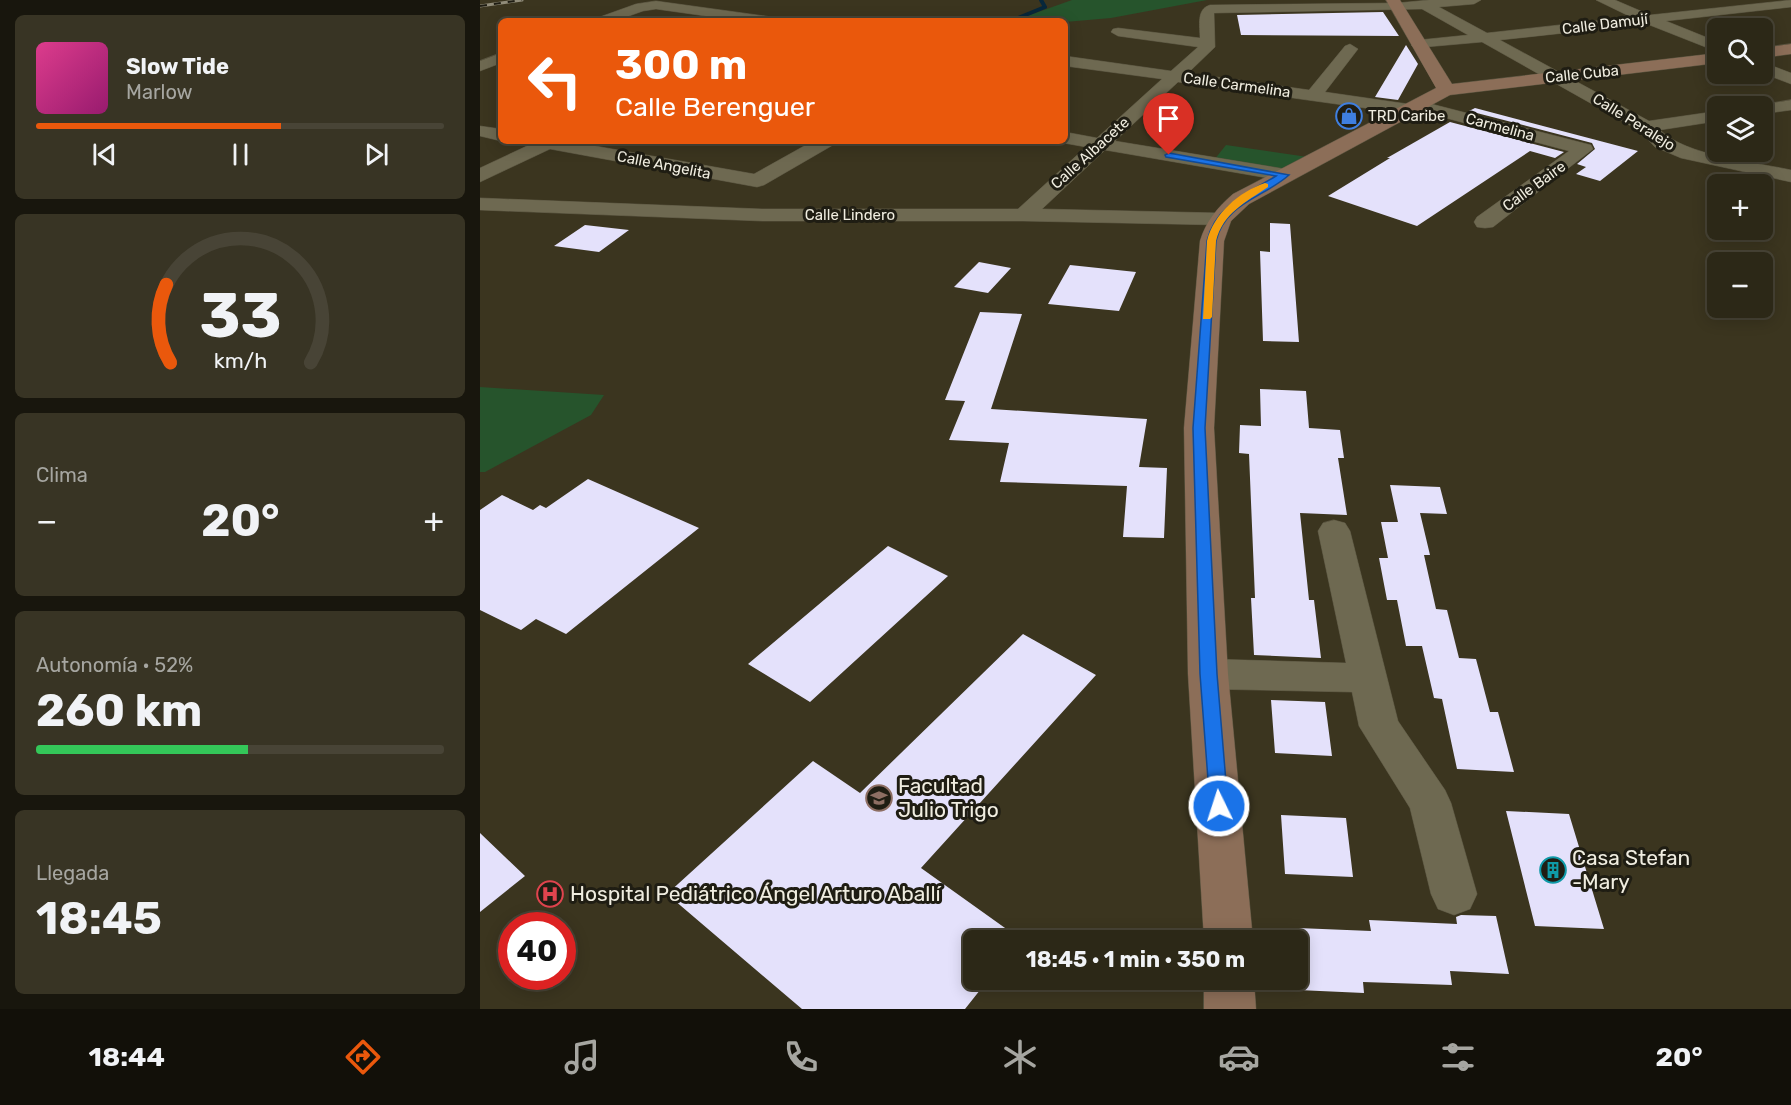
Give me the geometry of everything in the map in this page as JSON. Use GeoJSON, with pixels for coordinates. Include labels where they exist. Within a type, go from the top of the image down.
{"type":"FeatureCollection","features":[{"type":"Feature","properties":{"kind":"street"},"geometry":{"type":"LineString","coordinates":[[1118,32],[1208,44],[1207,13],[1212,8],[1425,5],[1474,0]]}},
{"type":"Feature","properties":{"kind":"street"},"geometry":{"type":"LineString","coordinates":[[1603,0],[1707,43]]}},
{"type":"Feature","properties":{"kind":"street","name":"Calle Damují"},"geometry":{"type":"LineString","coordinates":[[1419,45],[1790,1]]}},
{"type":"Feature","properties":{"kind":"street"},"geometry":{"type":"LineString","coordinates":[[1395,4],[1446,90]]}},
{"type":"Feature","properties":{"kind":"street"},"geometry":{"type":"LineString","coordinates":[[611,18],[649,5],[749,18]]}},
{"type":"Feature","properties":{"kind":"street","name":"Calle Peralejo"},"geometry":{"type":"LineString","coordinates":[[1425,5],[1647,127],[1662,143],[1688,154],[1791,176]]}},
{"type":"Feature","properties":{"kind":"street","name":"Calle Albacete"},"geometry":{"type":"LineString","coordinates":[[1023,215],[1208,44]]}},
{"type":"Feature","properties":{"kind":"street"},"geometry":{"type":"LineString","coordinates":[[1314,95],[1350,49]]}},
{"type":"Feature","properties":{"kind":"street"},"geometry":{"type":"LineString","coordinates":[[1773,51],[1791,49]]}},
{"type":"Feature","properties":{"kind":"street"},"geometry":{"type":"LineString","coordinates":[[480,66],[498,51]]}},
{"type":"Feature","properties":{"kind":"street","name":"Calle Cuba"},"geometry":{"type":"LineString","coordinates":[[1220,219],[1241,199],[1446,90],[1707,59]]}},
{"type":"Feature","properties":{"kind":"street","name":"Calle Carmelina"},"geometry":{"type":"LineString","coordinates":[[1068,61],[1412,107]]}},
{"type":"Feature","properties":{"kind":"street"},"geometry":{"type":"LineString","coordinates":[[1773,72],[1791,79]]}},
{"type":"Feature","properties":{"kind":"street"},"geometry":{"type":"LineString","coordinates":[[1773,107],[1791,105]]}},
{"type":"Feature","properties":{"kind":"street","name":"Carmelina"},"geometry":{"type":"LineString","coordinates":[[1412,107],[1584,149]]}},
{"type":"Feature","properties":{"kind":"street"},"geometry":{"type":"LineString","coordinates":[[1647,127],[1707,118]]}},
{"type":"Feature","properties":{"kind":"street"},"geometry":{"type":"LineString","coordinates":[[480,131],[498,134]]}},
{"type":"Feature","properties":{"kind":"street"},"geometry":{"type":"LineString","coordinates":[[1068,139],[1284,175]]}},
{"type":"Feature","properties":{"kind":"street"},"geometry":{"type":"LineString","coordinates":[[480,176],[541,144]]}},
{"type":"Feature","properties":{"kind":"street","name":"Calle Angelita"},"geometry":{"type":"LineString","coordinates":[[556,144],[757,181],[821,144]]}},
{"type":"Feature","properties":{"kind":"street","name":"Calle Baire"},"geometry":{"type":"LineString","coordinates":[[1485,222],[1584,149]]}},
{"type":"Feature","properties":{"kind":"street","name":"Calle Lindero"},"geometry":{"type":"LineString","coordinates":[[480,204],[762,215],[1023,215],[1220,219]]}},
{"type":"Feature","properties":{"kind":"street"},"geometry":{"type":"LineString","coordinates":[[1220,219],[1212,241],[1199,428],[1208,674],[1227,930]]}},
{"type":"Feature","properties":{"kind":"street"},"geometry":{"type":"LineString","coordinates":[[1334,531],[1379,726],[1430,803],[1454,894]]}},
{"type":"Feature","properties":{"kind":"street"},"geometry":{"type":"LineString","coordinates":[[1208,674],[1368,678]]}},
{"type":"Feature","properties":{"kind":"street"},"geometry":{"type":"LineString","coordinates":[[1229,990],[1230,1009]]}},
{"type":"Feature","properties":{"kind":"green space"},"geometry":{"type":"Polygon","coordinates":[[[1072,0],[1207,0],[1111,18],[1068,22],[1068,18],[1021,18],[1072,0]]]}},
{"type":"Feature","properties":{"kind":"green space"},"geometry":{"type":"Polygon","coordinates":[[[1226,145],[1308,157],[1284,172],[1214,160],[1226,145]]]}},
{"type":"Feature","properties":{"kind":"green space"},"geometry":{"type":"Polygon","coordinates":[[[480,387],[604,395],[591,415],[485,472],[480,472],[480,387]]]}},
{"type":"Feature","properties":{"kind":"building"},"geometry":{"type":"Polygon","coordinates":[[[1383,12],[1399,36],[1241,35],[1237,15],[1383,12]]]}},
{"type":"Feature","properties":{"kind":"building"},"geometry":{"type":"Polygon","coordinates":[[[1406,45],[1418,64],[1398,100],[1375,97],[1406,45]]]}},
{"type":"Feature","properties":{"kind":"building"},"geometry":{"type":"Polygon","coordinates":[[[1475,108],[1638,151],[1600,181],[1576,174],[1586,167],[1577,164],[1595,149],[1592,143],[1469,111],[1475,108]]]}},
{"type":"Feature","properties":{"kind":"building"},"geometry":{"type":"Polygon","coordinates":[[[1450,122],[1564,152],[1555,158],[1530,151],[1417,226],[1328,196],[1390,158],[1387,158],[1450,122]]]}},
{"type":"Feature","properties":{"kind":"building"},"geometry":{"type":"Polygon","coordinates":[[[1270,223],[1290,224],[1299,342],[1263,341],[1260,251],[1270,252],[1270,223]]]}},
{"type":"Feature","properties":{"kind":"building"},"geometry":{"type":"Polygon","coordinates":[[[585,225],[629,230],[599,252],[554,246],[585,225]]]}},
{"type":"Feature","properties":{"kind":"building"},"geometry":{"type":"Polygon","coordinates":[[[979,262],[1011,268],[988,293],[954,287],[979,262]]]}},
{"type":"Feature","properties":{"kind":"building"},"geometry":{"type":"Polygon","coordinates":[[[1070,265],[1136,272],[1119,311],[1048,304],[1070,265]]]}},
{"type":"Feature","properties":{"kind":"building"},"geometry":{"type":"Polygon","coordinates":[[[980,312],[1022,314],[991,409],[1147,419],[1139,467],[1167,468],[1164,538],[1123,537],[1127,486],[1000,482],[1009,443],[949,440],[965,401],[945,400],[980,312]]]}},
{"type":"Feature","properties":{"kind":"building"},"geometry":{"type":"Polygon","coordinates":[[[1260,389],[1306,391],[1309,428],[1340,430],[1344,458],[1338,458],[1347,515],[1300,513],[1309,600],[1314,600],[1321,658],[1254,655],[1251,598],[1255,598],[1249,454],[1239,453],[1240,425],[1261,426],[1260,389]]]}},
{"type":"Feature","properties":{"kind":"building"},"geometry":{"type":"Polygon","coordinates":[[[588,479],[699,528],[566,634],[536,619],[521,630],[480,610],[480,510],[502,495],[533,510],[540,505],[546,508],[588,479]]]}},
{"type":"Feature","properties":{"kind":"building"},"geometry":{"type":"Polygon","coordinates":[[[1390,485],[1440,487],[1447,514],[1420,513],[1430,555],[1424,555],[1436,609],[1447,610],[1459,658],[1476,659],[1490,712],[1498,712],[1514,772],[1457,769],[1442,699],[1434,698],[1422,646],[1406,646],[1397,600],[1387,600],[1379,558],[1388,558],[1381,522],[1398,522],[1390,485]]]}},
{"type":"Feature","properties":{"kind":"building"},"geometry":{"type":"Polygon","coordinates":[[[888,546],[948,576],[810,702],[748,664],[888,546]]]}},
{"type":"Feature","properties":{"kind":"building"},"geometry":{"type":"Polygon","coordinates":[[[1023,634],[1096,675],[921,868],[1008,930],[963,930],[963,990],[980,990],[965,1009],[802,1009],[667,894],[813,761],[860,793],[1023,634]]]}},
{"type":"Feature","properties":{"kind":"building"},"geometry":{"type":"Polygon","coordinates":[[[1271,700],[1325,702],[1332,756],[1275,753],[1271,700]]]}},
{"type":"Feature","properties":{"kind":"building","name":"Casa Stefan -Mary"},"geometry":{"type":"Polygon","coordinates":[[[1506,811],[1569,814],[1604,929],[1535,926],[1506,811]]]}},
{"type":"Feature","properties":{"kind":"building"},"geometry":{"type":"Polygon","coordinates":[[[1281,815],[1346,818],[1353,877],[1285,874],[1281,815]]]}},
{"type":"Feature","properties":{"kind":"building"},"geometry":{"type":"Polygon","coordinates":[[[480,833],[525,876],[480,912],[480,833]]]}},
{"type":"Feature","properties":{"kind":"building"},"geometry":{"type":"Polygon","coordinates":[[[1461,915],[1496,916],[1509,974],[1450,971],[1452,985],[1363,982],[1364,993],[1298,990],[1308,990],[1308,930],[1298,930],[1298,928],[1371,931],[1369,920],[1457,924],[1456,917],[1461,915]]]}},
{"type":"Feature","properties":{"kind":"waterway"},"geometry":{"type":"LineString","coordinates":[[1018,18],[1045,7],[1041,0]]}},
{"type":"Feature","properties":{"kind":"railway"},"geometry":{"type":"LineString","coordinates":[[480,6],[522,0]]}},
{"type":"Feature","properties":{"kind":"slow traffic"},"geometry":{"type":"LineString","coordinates":[[1206,317],[1215,228],[1230,207],[1265,186]]}},
{"type":"Feature","properties":{"kind":"place","name":"TRD Caribe"},"geometry":{"type":"Point","coordinates":[1349,116]}},
{"type":"Feature","properties":{"kind":"place","name":"Facultad Julio Trigo"},"geometry":{"type":"Point","coordinates":[879,798]}},
{"type":"Feature","properties":{"kind":"place","name":"Casa Stefan -Mary"},"geometry":{"type":"Point","coordinates":[1553,870]}},
{"type":"Feature","properties":{"kind":"place","name":"Hospital Pediátrico Ángel Arturo Aballí"},"geometry":{"type":"Point","coordinates":[550,894]}},
{"type":"Feature","properties":{"kind":"route"},"geometry":{"type":"LineString","coordinates":[[1169,155],[1284,175],[1230,207],[1215,228],[1212,241],[1199,428],[1208,674],[1219,806]]}}]}
